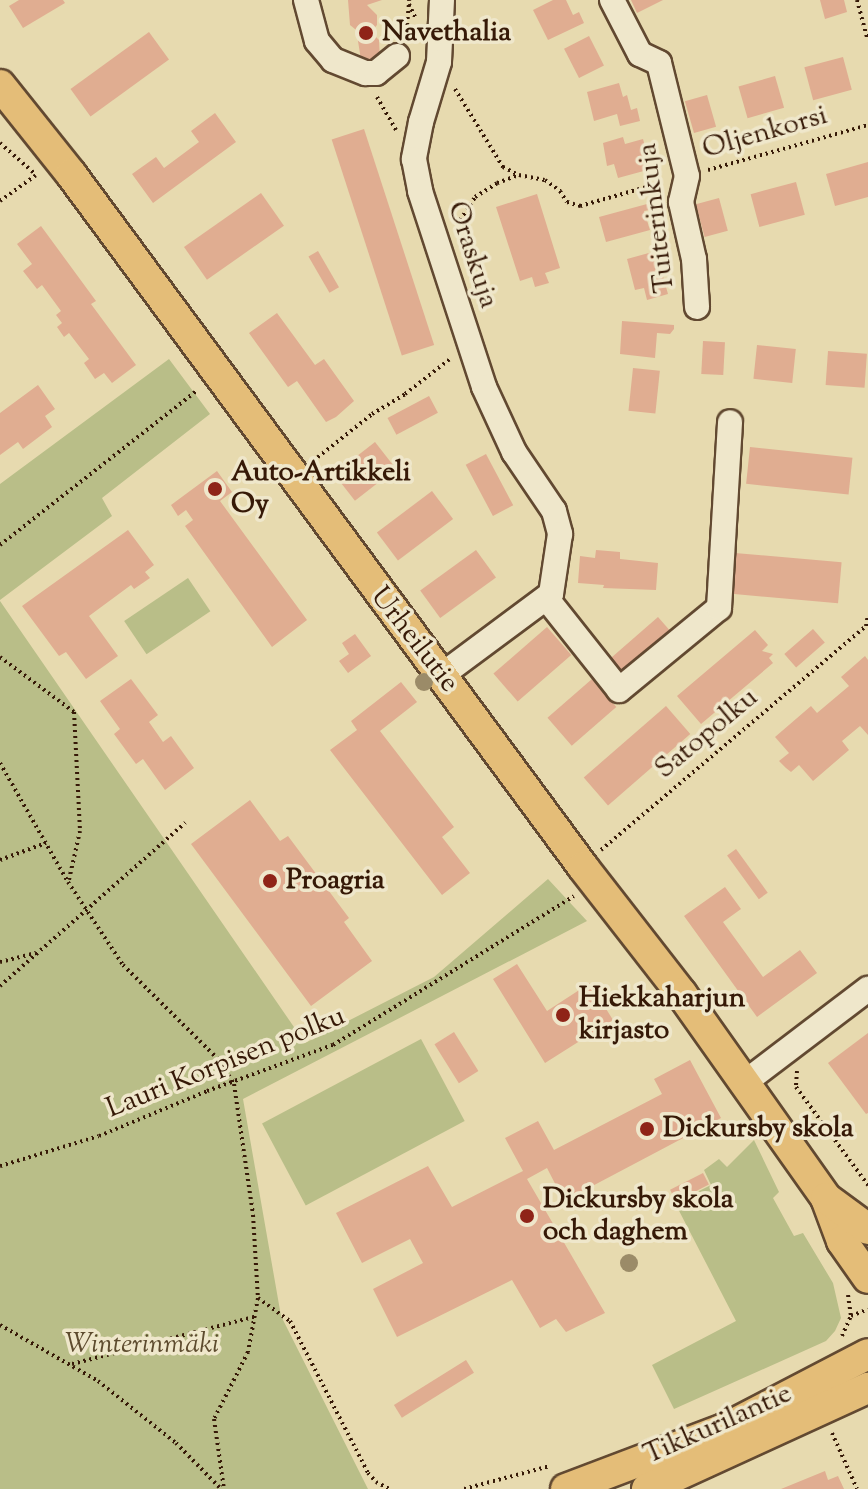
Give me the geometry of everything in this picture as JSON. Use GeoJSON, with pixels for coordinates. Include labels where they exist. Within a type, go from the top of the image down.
{"type":"FeatureCollection","features":[{"type":"Feature","properties":{"kind":"main road","name":"Urheilutie"},"geometry":{"type":"LineString","coordinates":[[0,85],[71,174],[369,581],[442,675],[580,881],[681,993],[826,1198],[842,1241],[868,1278]]}},
{"type":"Feature","properties":{"kind":"main road","name":"Urheilutie"},"geometry":{"type":"LineString","coordinates":[[826,1198],[868,1229]]}},
{"type":"Feature","properties":{"kind":"main road","name":"Tikkurilantie"},"geometry":{"type":"LineString","coordinates":[[559,1477],[724,1429],[868,1354]]}},
{"type":"Feature","properties":{"kind":"main road","name":"Tikkurilantie"},"geometry":{"type":"LineString","coordinates":[[647,1489],[868,1388]]}},
{"type":"Feature","properties":{"kind":"street"},"geometry":{"type":"LineString","coordinates":[[306,0],[317,41],[333,60],[366,73],[376,73],[397,56]]}},
{"type":"Feature","properties":{"kind":"street","name":"Oraskuja"},"geometry":{"type":"LineString","coordinates":[[442,0],[439,62],[421,122],[414,159],[427,219],[443,257],[484,387],[514,452],[554,511],[560,534],[555,585],[547,599]]}},
{"type":"Feature","properties":{"kind":"street","name":"Tuiterinkuja"},"geometry":{"type":"LineString","coordinates":[[612,0],[640,54],[659,63],[687,176],[681,202],[694,259],[697,307]]}},
{"type":"Feature","properties":{"kind":"street"},"geometry":{"type":"LineString","coordinates":[[442,675],[547,599],[619,690],[719,608],[730,422]]}},
{"type":"Feature","properties":{"kind":"street"},"geometry":{"type":"LineString","coordinates":[[744,1083],[868,989]]}},
{"type":"Feature","properties":{"kind":"path"},"geometry":{"type":"LineString","coordinates":[[857,0],[868,41]]}},
{"type":"Feature","properties":{"kind":"path"},"geometry":{"type":"LineString","coordinates":[[409,2],[420,27]]}},
{"type":"Feature","properties":{"kind":"path"},"geometry":{"type":"LineString","coordinates":[[397,56],[406,42],[409,2]]}},
{"type":"Feature","properties":{"kind":"path"},"geometry":{"type":"LineString","coordinates":[[439,62],[487,146],[503,167],[519,175]]}},
{"type":"Feature","properties":{"kind":"path"},"geometry":{"type":"LineString","coordinates":[[366,73],[370,92],[382,102],[414,159]]}},
{"type":"Feature","properties":{"kind":"path","name":"Oljenkorsi"},"geometry":{"type":"LineString","coordinates":[[519,175],[545,180],[560,191],[567,202],[580,206],[868,125]]}},
{"type":"Feature","properties":{"kind":"path"},"geometry":{"type":"LineString","coordinates":[[0,201],[36,175]]}},
{"type":"Feature","properties":{"kind":"path"},"geometry":{"type":"LineString","coordinates":[[443,257],[475,197],[497,183],[519,175]]}},
{"type":"Feature","properties":{"kind":"path"},"geometry":{"type":"LineString","coordinates":[[310,465],[372,414],[405,394],[470,345]]}},
{"type":"Feature","properties":{"kind":"path"},"geometry":{"type":"LineString","coordinates":[[0,545],[200,388]]}},
{"type":"Feature","properties":{"kind":"path","name":"Satopolku"},"geometry":{"type":"LineString","coordinates":[[580,881],[867,626],[868,615]]}},
{"type":"Feature","properties":{"kind":"path"},"geometry":{"type":"LineString","coordinates":[[0,657],[74,712],[80,831],[68,882]]}},
{"type":"Feature","properties":{"kind":"path"},"geometry":{"type":"LineString","coordinates":[[0,763],[68,882],[123,965],[219,1060],[234,1084],[253,1215],[258,1298],[248,1352],[214,1419],[222,1489]]}},
{"type":"Feature","properties":{"kind":"path"},"geometry":{"type":"LineString","coordinates":[[0,986],[185,823]]}},
{"type":"Feature","properties":{"kind":"path"},"geometry":{"type":"LineString","coordinates":[[0,860],[46,843]]}},
{"type":"Feature","properties":{"kind":"path","name":"Lauri Korpisen polku"},"geometry":{"type":"LineString","coordinates":[[0,1166],[99,1136],[358,1032],[580,881]]}},
{"type":"Feature","properties":{"kind":"path"},"geometry":{"type":"LineString","coordinates":[[0,962],[39,952]]}},
{"type":"Feature","properties":{"kind":"path"},"geometry":{"type":"LineString","coordinates":[[784,1053],[797,1068],[796,1087],[868,1185]]}},
{"type":"Feature","properties":{"kind":"path"},"geometry":{"type":"LineString","coordinates":[[258,1298],[290,1321],[368,1473],[376,1482],[390,1489]]}},
{"type":"Feature","properties":{"kind":"path"},"geometry":{"type":"LineString","coordinates":[[831,1342],[844,1335],[851,1316],[868,1309]]}},
{"type":"Feature","properties":{"kind":"path"},"geometry":{"type":"LineString","coordinates":[[72,1364],[254,1317]]}},
{"type":"Feature","properties":{"kind":"path"},"geometry":{"type":"LineString","coordinates":[[0,1325],[72,1364],[176,1443],[222,1489]]}},
{"type":"Feature","properties":{"kind":"path"},"geometry":{"type":"LineString","coordinates":[[830,1427],[857,1489]]}},
{"type":"Feature","properties":{"kind":"path"},"geometry":{"type":"LineString","coordinates":[[464,1489],[559,1477]]}},
{"type":"Feature","properties":{"kind":"green space"},"geometry":{"type":"Polygon","coordinates":[[[169,359],[210,414],[102,498],[112,516],[0,600],[0,484],[169,359]]]}},
{"type":"Feature","properties":{"kind":"green space"},"geometry":{"type":"Polygon","coordinates":[[[188,578],[210,611],[147,654],[124,621],[188,578]]]}},
{"type":"Feature","properties":{"kind":"green space","name":"Winterinmäki"},"geometry":{"type":"Polygon","coordinates":[[[0,601],[305,1043],[434,977],[548,879],[587,921],[243,1099],[281,1316],[368,1489],[0,1489],[0,601]]]}},
{"type":"Feature","properties":{"kind":"green space"},"geometry":{"type":"Polygon","coordinates":[[[421,1039],[465,1121],[306,1206],[262,1124],[421,1039]]]}},
{"type":"Feature","properties":{"kind":"green space"},"geometry":{"type":"Polygon","coordinates":[[[754,1140],[779,1192],[773,1198],[794,1236],[803,1233],[833,1283],[841,1318],[826,1341],[674,1409],[652,1365],[736,1321],[675,1203],[711,1185],[704,1170],[719,1159],[727,1167],[754,1140]]]}},
{"type":"Feature","properties":{"kind":"building"},"geometry":{"type":"Polygon","coordinates":[[[19,0],[63,0],[65,3],[23,28],[9,6],[19,0]]]}},
{"type":"Feature","properties":{"kind":"building","name":"Navethalia"},"geometry":{"type":"Polygon","coordinates":[[[348,0],[382,0],[367,5],[377,15],[377,25],[371,32],[379,40],[380,60],[361,60],[358,41],[361,34],[350,25],[348,0]]]}},
{"type":"Feature","properties":{"kind":"building"},"geometry":{"type":"Polygon","coordinates":[[[553,0],[566,0],[573,15],[579,12],[584,23],[548,40],[533,10],[553,0]]]}},
{"type":"Feature","properties":{"kind":"building"},"geometry":{"type":"Polygon","coordinates":[[[631,0],[663,0],[637,13],[631,0]]]}},
{"type":"Feature","properties":{"kind":"building"},"geometry":{"type":"Polygon","coordinates":[[[820,0],[844,0],[847,12],[825,19],[820,0]]]}},
{"type":"Feature","properties":{"kind":"building"},"geometry":{"type":"Polygon","coordinates":[[[149,32],[169,60],[91,117],[71,89],[149,32]]]}},
{"type":"Feature","properties":{"kind":"building"},"geometry":{"type":"Polygon","coordinates":[[[589,36],[604,65],[579,78],[564,49],[589,36]]]}},
{"type":"Feature","properties":{"kind":"building"},"geometry":{"type":"Polygon","coordinates":[[[843,57],[852,90],[813,100],[804,67],[843,57]]]}},
{"type":"Feature","properties":{"kind":"building"},"geometry":{"type":"Polygon","coordinates":[[[775,76],[784,108],[748,118],[738,86],[775,76]]]}},
{"type":"Feature","properties":{"kind":"building"},"geometry":{"type":"Polygon","coordinates":[[[619,83],[623,97],[627,95],[631,110],[637,108],[640,121],[620,126],[617,114],[594,121],[587,92],[619,83]]]}},
{"type":"Feature","properties":{"kind":"building"},"geometry":{"type":"Polygon","coordinates":[[[707,95],[716,127],[694,133],[685,101],[707,95]]]}},
{"type":"Feature","properties":{"kind":"building"},"geometry":{"type":"Polygon","coordinates":[[[215,113],[236,142],[153,203],[132,174],[156,157],[164,168],[199,142],[191,131],[215,113]]]}},
{"type":"Feature","properties":{"kind":"building"},"geometry":{"type":"Polygon","coordinates":[[[364,129],[434,345],[402,355],[332,140],[364,129]]]}},
{"type":"Feature","properties":{"kind":"building"},"geometry":{"type":"Polygon","coordinates":[[[623,137],[625,144],[643,139],[651,169],[618,178],[614,164],[607,166],[603,143],[623,137]]]}},
{"type":"Feature","properties":{"kind":"building"},"geometry":{"type":"Polygon","coordinates":[[[868,162],[868,197],[835,206],[826,174],[868,162]]]}},
{"type":"Feature","properties":{"kind":"building"},"geometry":{"type":"Polygon","coordinates":[[[796,182],[805,215],[759,227],[751,194],[796,182]]]}},
{"type":"Feature","properties":{"kind":"building"},"geometry":{"type":"Polygon","coordinates":[[[261,193],[284,226],[207,280],[184,247],[261,193]]]}},
{"type":"Feature","properties":{"kind":"building"},"geometry":{"type":"Polygon","coordinates":[[[537,194],[560,268],[545,273],[549,283],[535,287],[532,277],[520,281],[496,207],[537,194]]]}},
{"type":"Feature","properties":{"kind":"building"},"geometry":{"type":"Polygon","coordinates":[[[719,198],[728,231],[705,237],[696,204],[719,198]]]}},
{"type":"Feature","properties":{"kind":"building"},"geometry":{"type":"Polygon","coordinates":[[[647,204],[649,210],[644,211],[650,230],[606,242],[599,217],[647,204]]]}},
{"type":"Feature","properties":{"kind":"building"},"geometry":{"type":"Polygon","coordinates":[[[41,226],[96,301],[91,304],[136,365],[112,383],[104,373],[95,379],[84,363],[89,359],[69,333],[64,337],[57,327],[62,323],[56,315],[61,311],[42,285],[37,289],[23,271],[32,264],[17,244],[41,226]]]}},
{"type":"Feature","properties":{"kind":"building"},"geometry":{"type":"Polygon","coordinates":[[[318,251],[339,287],[329,293],[308,256],[318,251]]]}},
{"type":"Feature","properties":{"kind":"building"},"geometry":{"type":"Polygon","coordinates":[[[656,251],[668,294],[647,300],[644,288],[635,290],[627,259],[656,251]]]}},
{"type":"Feature","properties":{"kind":"building"},"geometry":{"type":"Polygon","coordinates":[[[277,313],[315,365],[324,359],[354,401],[336,417],[326,422],[297,381],[288,387],[249,333],[277,313]]]}},
{"type":"Feature","properties":{"kind":"building"},"geometry":{"type":"Polygon","coordinates":[[[622,321],[674,325],[674,329],[670,334],[657,333],[655,358],[620,354],[622,321]]]}},
{"type":"Feature","properties":{"kind":"building"},"geometry":{"type":"Polygon","coordinates":[[[703,341],[725,342],[723,375],[701,374],[703,341]]]}},
{"type":"Feature","properties":{"kind":"building"},"geometry":{"type":"Polygon","coordinates":[[[757,345],[796,349],[792,383],[753,379],[757,345]]]}},
{"type":"Feature","properties":{"kind":"building"},"geometry":{"type":"Polygon","coordinates":[[[828,351],[867,354],[865,388],[826,385],[828,351]]]}},
{"type":"Feature","properties":{"kind":"building"},"geometry":{"type":"Polygon","coordinates":[[[633,368],[660,371],[655,414],[629,411],[633,368]]]}},
{"type":"Feature","properties":{"kind":"building"},"geometry":{"type":"Polygon","coordinates":[[[38,385],[55,409],[45,416],[52,427],[23,449],[18,442],[0,455],[0,413],[38,385]]]}},
{"type":"Feature","properties":{"kind":"building"},"geometry":{"type":"Polygon","coordinates":[[[429,396],[438,413],[396,435],[388,418],[429,396]]]}},
{"type":"Feature","properties":{"kind":"building"},"geometry":{"type":"Polygon","coordinates":[[[375,442],[396,469],[355,501],[334,474],[375,442]]]}},
{"type":"Feature","properties":{"kind":"building"},"geometry":{"type":"Polygon","coordinates":[[[750,447],[852,458],[849,495],[746,484],[750,447]]]}},
{"type":"Feature","properties":{"kind":"building"},"geometry":{"type":"Polygon","coordinates":[[[486,454],[513,505],[493,516],[466,465],[486,454]]]}},
{"type":"Feature","properties":{"kind":"building"},"geometry":{"type":"Polygon","coordinates":[[[217,471],[232,492],[220,501],[307,620],[272,647],[185,526],[193,520],[186,510],[178,516],[171,505],[217,471]]]}},
{"type":"Feature","properties":{"kind":"building"},"geometry":{"type":"Polygon","coordinates":[[[432,491],[453,519],[398,560],[377,533],[432,491]]]}},
{"type":"Feature","properties":{"kind":"building"},"geometry":{"type":"Polygon","coordinates":[[[128,530],[154,565],[145,572],[150,578],[134,589],[131,585],[89,616],[118,656],[86,679],[66,652],[59,656],[22,606],[128,530]]]}},
{"type":"Feature","properties":{"kind":"building"},"geometry":{"type":"Polygon","coordinates":[[[476,550],[496,578],[440,618],[420,591],[476,550]]]}},
{"type":"Feature","properties":{"kind":"building"},"geometry":{"type":"Polygon","coordinates":[[[596,550],[620,552],[620,559],[658,563],[656,590],[603,588],[604,585],[578,583],[580,556],[595,558],[596,550]]]}},
{"type":"Feature","properties":{"kind":"building"},"geometry":{"type":"Polygon","coordinates":[[[735,553],[842,562],[838,603],[731,594],[735,553]]]}},
{"type":"Feature","properties":{"kind":"building"},"geometry":{"type":"Polygon","coordinates":[[[658,617],[671,632],[622,675],[609,660],[658,617]]]}},
{"type":"Feature","properties":{"kind":"building"},"geometry":{"type":"Polygon","coordinates":[[[547,627],[571,655],[518,702],[493,674],[547,627]]]}},
{"type":"Feature","properties":{"kind":"building"},"geometry":{"type":"Polygon","coordinates":[[[813,629],[825,643],[796,668],[784,654],[813,629]]]}},
{"type":"Feature","properties":{"kind":"building"},"geometry":{"type":"Polygon","coordinates":[[[755,630],[768,645],[762,651],[773,654],[769,658],[773,663],[701,724],[677,696],[755,630]]]}},
{"type":"Feature","properties":{"kind":"building"},"geometry":{"type":"Polygon","coordinates":[[[355,634],[371,656],[348,673],[339,661],[349,654],[342,643],[355,634]]]}},
{"type":"Feature","properties":{"kind":"building"},"geometry":{"type":"Polygon","coordinates":[[[865,656],[868,660],[868,735],[860,726],[842,741],[849,750],[813,781],[799,765],[791,772],[779,761],[789,753],[775,737],[811,706],[817,713],[849,686],[841,677],[865,656]]]}},
{"type":"Feature","properties":{"kind":"building"},"geometry":{"type":"Polygon","coordinates":[[[131,679],[158,715],[149,722],[163,742],[171,736],[194,768],[165,790],[143,759],[136,764],[114,734],[120,729],[100,701],[131,679]]]}},
{"type":"Feature","properties":{"kind":"building"},"geometry":{"type":"Polygon","coordinates":[[[592,679],[616,707],[572,746],[547,718],[592,679]]]}},
{"type":"Feature","properties":{"kind":"building"},"geometry":{"type":"Polygon","coordinates":[[[401,682],[417,702],[380,731],[454,827],[442,837],[470,873],[442,895],[330,750],[357,730],[351,721],[401,682]]]}},
{"type":"Feature","properties":{"kind":"building"},"geometry":{"type":"Polygon","coordinates":[[[666,706],[690,734],[608,805],[584,778],[666,706]]]}},
{"type":"Feature","properties":{"kind":"building","name":"Proagria"},"geometry":{"type":"Polygon","coordinates":[[[250,800],[280,841],[288,836],[349,918],[344,922],[372,961],[311,1006],[191,844],[250,800]]]}},
{"type":"Feature","properties":{"kind":"building"},"geometry":{"type":"Polygon","coordinates":[[[736,849],[768,893],[759,899],[727,855],[736,849]]]}},
{"type":"Feature","properties":{"kind":"building"},"geometry":{"type":"Polygon","coordinates":[[[725,887],[741,909],[723,922],[763,977],[800,950],[817,973],[757,1017],[684,916],[725,887]]]}},
{"type":"Feature","properties":{"kind":"building","name":"Hiekkaharjun kirjasto"},"geometry":{"type":"Polygon","coordinates":[[[517,964],[547,1011],[590,983],[613,1020],[545,1063],[493,979],[517,964]]]}},
{"type":"Feature","properties":{"kind":"building"},"geometry":{"type":"Polygon","coordinates":[[[454,1032],[478,1071],[459,1083],[434,1044],[454,1032]]]}},
{"type":"Feature","properties":{"kind":"building"},"geometry":{"type":"Polygon","coordinates":[[[868,1033],[868,1113],[866,1114],[828,1063],[868,1033]]]}},
{"type":"Feature","properties":{"kind":"building"},"geometry":{"type":"Polygon","coordinates":[[[690,1060],[721,1118],[564,1201],[547,1168],[527,1179],[605,1313],[566,1332],[556,1319],[540,1328],[512,1280],[397,1337],[373,1289],[423,1263],[410,1239],[362,1263],[336,1213],[428,1166],[452,1207],[523,1171],[505,1138],[538,1121],[554,1150],[662,1094],[654,1079],[690,1060]]]}},
{"type":"Feature","properties":{"kind":"building"},"geometry":{"type":"Polygon","coordinates":[[[703,1173],[709,1185],[676,1201],[670,1190],[703,1173]]]}},
{"type":"Feature","properties":{"kind":"building"},"geometry":{"type":"Polygon","coordinates":[[[466,1360],[474,1373],[402,1418],[394,1405],[466,1360]]]}},
{"type":"Feature","properties":{"kind":"building"},"geometry":{"type":"Polygon","coordinates":[[[825,1471],[828,1480],[838,1476],[844,1489],[781,1489],[825,1471]]]}},
{"type":"Feature","properties":{"kind":"place","name":"Navethalia"},"geometry":{"type":"Point","coordinates":[366,33]}},
{"type":"Feature","properties":{"kind":"place","name":"Auto-Artikkeli Oy"},"geometry":{"type":"Point","coordinates":[215,489]}},
{"type":"Feature","properties":{"kind":"place","name":"Proagria"},"geometry":{"type":"Point","coordinates":[270,881]}},
{"type":"Feature","properties":{"kind":"place","name":"Hiekkaharjun kirjasto"},"geometry":{"type":"Point","coordinates":[563,1015]}},
{"type":"Feature","properties":{"kind":"place","name":"Dickursby skola"},"geometry":{"type":"Point","coordinates":[647,1129]}},
{"type":"Feature","properties":{"kind":"place","name":"Dickursby skola och daghem"},"geometry":{"type":"Point","coordinates":[527,1216]}}]}
